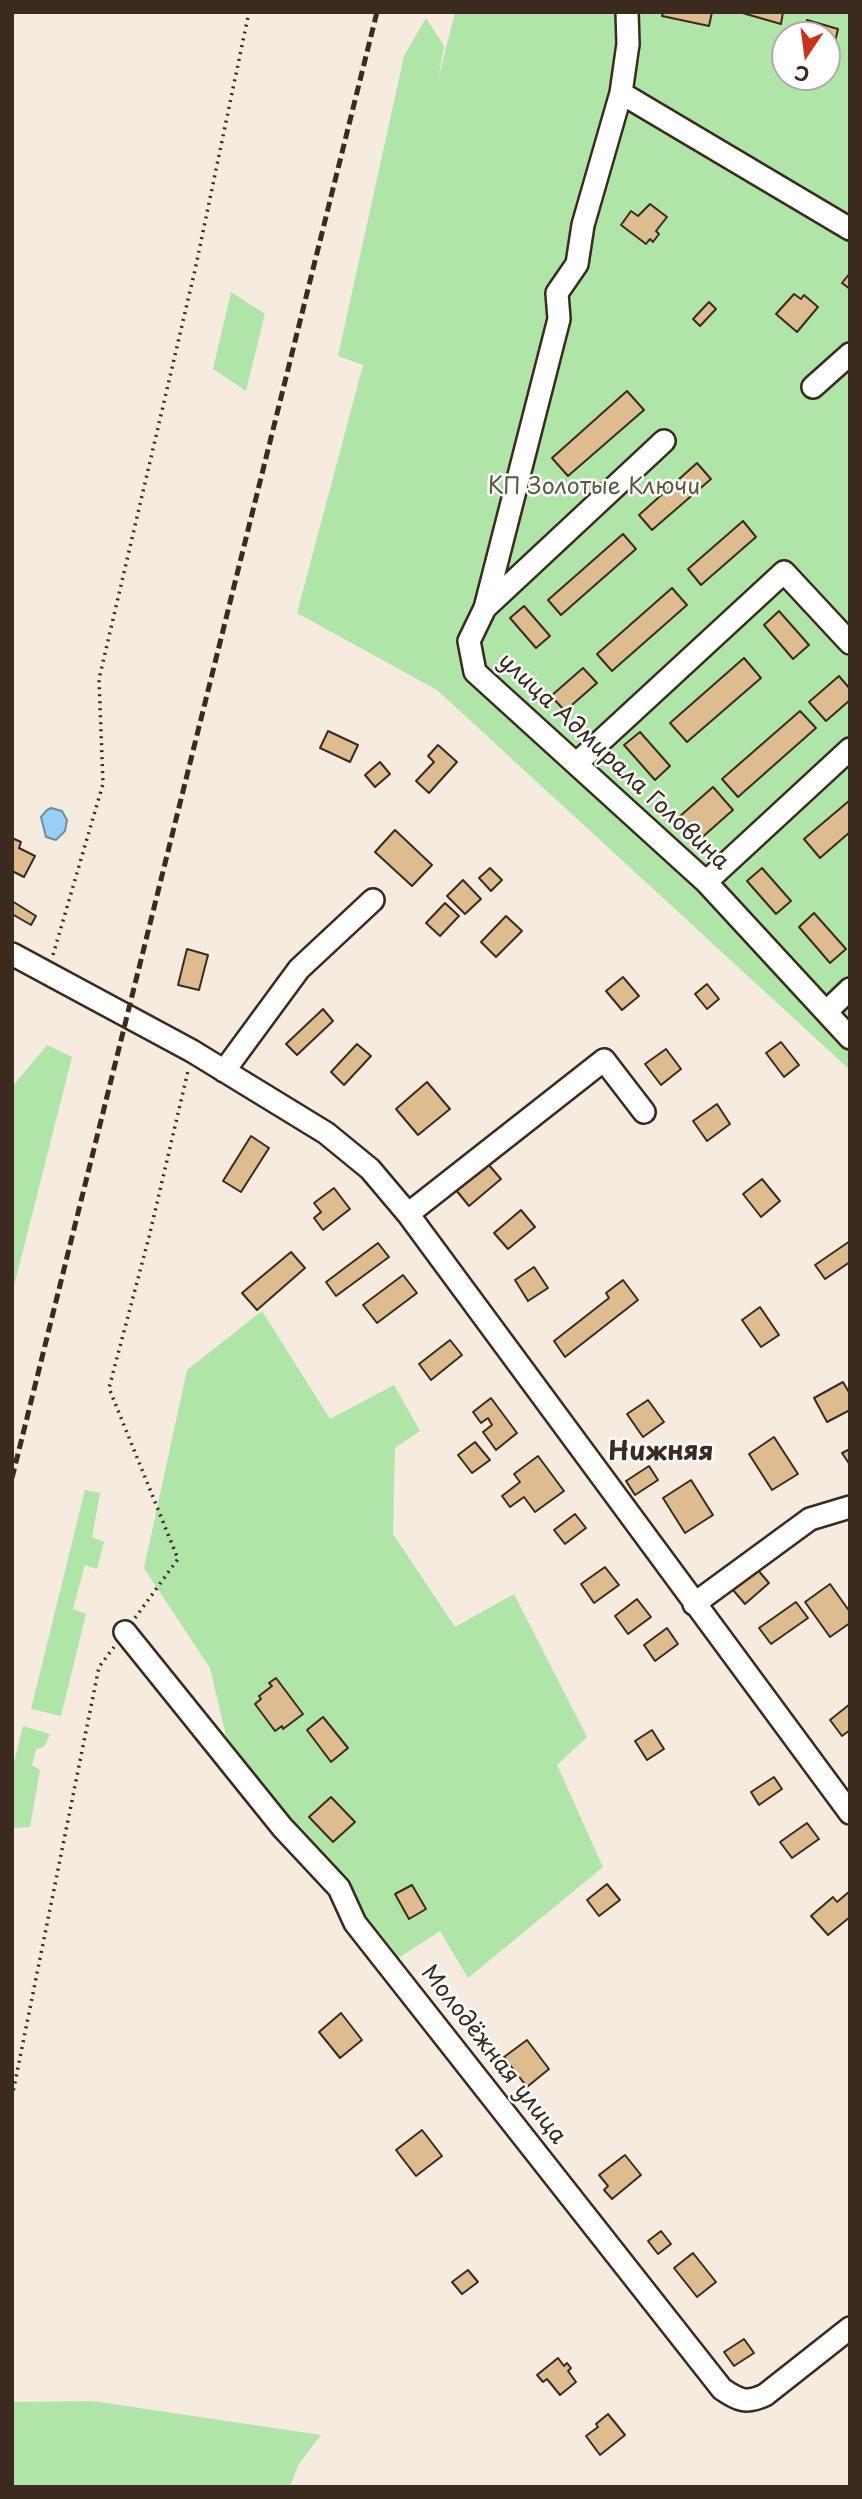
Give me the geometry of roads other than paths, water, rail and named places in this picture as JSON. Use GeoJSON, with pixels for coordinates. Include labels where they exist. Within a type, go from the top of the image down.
{"type":"FeatureCollection","features":[{"type":"Feature","properties":{"kind":"street","name":"улица Адмирала Головина"},"geometry":{"type":"LineString","coordinates":[[626,12],[628,44],[621,93],[583,225],[577,264],[557,293],[559,319],[485,608],[469,641],[475,672],[706,882],[850,1038]]}},
{"type":"Feature","properties":{"kind":"street"},"geometry":{"type":"LineString","coordinates":[[621,93],[850,229]]}},
{"type":"Feature","properties":{"kind":"street"},"geometry":{"type":"LineString","coordinates":[[813,387],[850,354]]}},
{"type":"Feature","properties":{"kind":"street"},"geometry":{"type":"LineString","coordinates":[[485,608],[664,441]]}},
{"type":"Feature","properties":{"kind":"street"},"geometry":{"type":"LineString","coordinates":[[577,763],[784,572],[850,643]]}},
{"type":"Feature","properties":{"kind":"street"},"geometry":{"type":"LineString","coordinates":[[706,882],[850,749]]}},
{"type":"Feature","properties":{"kind":"street"},"geometry":{"type":"LineString","coordinates":[[224,1071],[299,969],[373,900]]}},
{"type":"Feature","properties":{"kind":"street"},"geometry":{"type":"LineString","coordinates":[[12,954],[192,1051],[326,1133],[370,1169],[408,1214],[850,1813]]}},
{"type":"Feature","properties":{"kind":"street"},"geometry":{"type":"LineString","coordinates":[[825,1012],[850,989]]}},
{"type":"Feature","properties":{"kind":"street"},"geometry":{"type":"LineString","coordinates":[[408,1214],[604,1060],[644,1112]]}},
{"type":"Feature","properties":{"kind":"street"},"geometry":{"type":"LineString","coordinates":[[694,1604],[810,1519],[850,1507]]}},
{"type":"Feature","properties":{"kind":"street","name":"Молодёжная улица"},"geometry":{"type":"LineString","coordinates":[[125,1632],[282,1827],[339,1888],[355,1923],[722,2389],[737,2400],[751,2402],[758,2399],[850,2328]]}},
{"type":"Feature","properties":{"kind":"water"},"geometry":{"type":"Polygon","coordinates":[[[51,808],[62,811],[67,820],[65,831],[56,840],[46,837],[41,817],[51,808]]]}},
{"type":"Feature","properties":{"kind":"railway"},"geometry":{"type":"LineString","coordinates":[[12,1478],[377,12]]}},
{"type":"Feature","properties":{"kind":"district","name":"Нижняя"},"geometry":{"type":"Point","coordinates":[661,1453]}},
{"type":"Feature","properties":{"kind":"park label","name":"КП Золотые Ключи"},"geometry":{"type":"Point","coordinates":[594,488]}}]}
